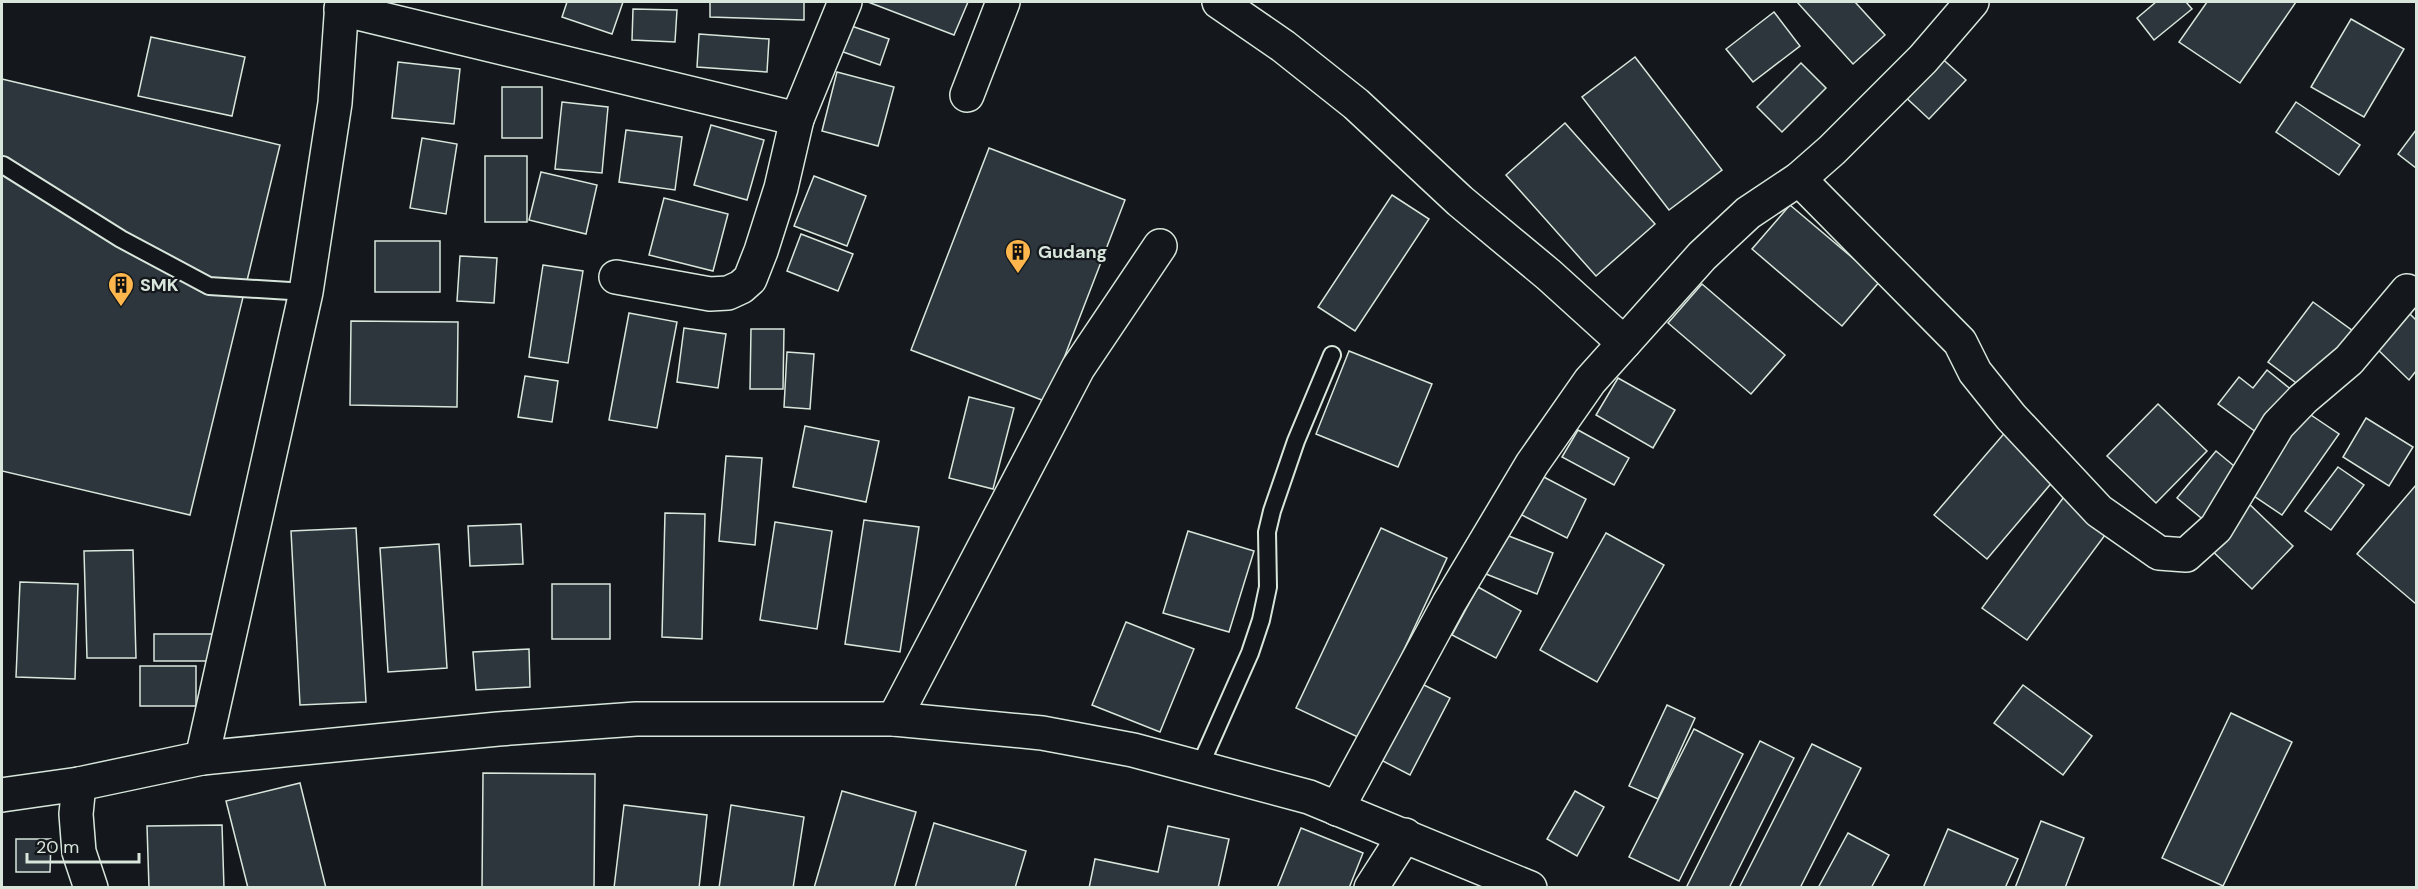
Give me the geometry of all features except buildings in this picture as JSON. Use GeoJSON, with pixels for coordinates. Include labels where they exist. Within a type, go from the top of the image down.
{"type":"FeatureCollection","features":[{"type":"Feature","properties":{"kind":"street"},"geometry":{"type":"LineString","coordinates":[[616,277],[710,294],[728,293],[741,287],[750,279],[781,188],[797,119],[845,2]]}},
{"type":"Feature","properties":{"kind":"street"},"geometry":{"type":"LineString","coordinates":[[967,95],[1003,2]]}},
{"type":"Feature","properties":{"kind":"street"},"geometry":{"type":"LineString","coordinates":[[1219,2],[1283,46],[1356,104],[1460,201],[1624,343]]}},
{"type":"Feature","properties":{"kind":"street"},"geometry":{"type":"LineString","coordinates":[[1337,809],[1449,603],[1532,464],[1590,381],[1702,256],[1748,213],[1799,179],[1923,59],[1972,2]]}},
{"type":"Feature","properties":{"kind":"street"},"geometry":{"type":"LineString","coordinates":[[202,758],[306,292],[335,103],[342,5],[528,56],[797,119]]}},
{"type":"Feature","properties":{"kind":"street"},"geometry":{"type":"LineString","coordinates":[[1799,179],[1960,342],[1975,372],[2012,417],[2099,511],[2159,553],[2186,555],[2216,528],[2278,425],[2303,399],[2349,360],[2413,289]]}},
{"type":"Feature","properties":{"kind":"street"},"geometry":{"type":"LineString","coordinates":[[894,720],[1078,368],[1160,246]]}},
{"type":"Feature","properties":{"kind":"street"},"geometry":{"type":"LineString","coordinates":[[2,795],[79,784],[202,758],[498,729],[636,720],[894,720],[1042,733],[1133,750],[1309,797],[1530,888]]}},
{"type":"Feature","properties":{"kind":"street"},"geometry":{"type":"LineString","coordinates":[[79,784],[76,814],[79,852],[91,888]]}},
{"type":"Feature","properties":{"kind":"street"},"geometry":{"type":"LineString","coordinates":[[1371,888],[1405,835]]}},
{"type":"Feature","properties":{"kind":"lane"},"geometry":{"type":"LineString","coordinates":[[3,165],[121,239],[209,286],[306,292]]}},
{"type":"Feature","properties":{"kind":"lane"},"geometry":{"type":"LineString","coordinates":[[1199,768],[1254,642],[1268,587],[1267,532],[1272,511],[1296,441],[1332,355]]}},
{"type":"Feature","properties":{"kind":"place","name":"Gudang"},"geometry":{"type":"Point","coordinates":[1018,275]}},
{"type":"Feature","properties":{"kind":"place","name":"SMK"},"geometry":{"type":"Point","coordinates":[121,308]}}]}
